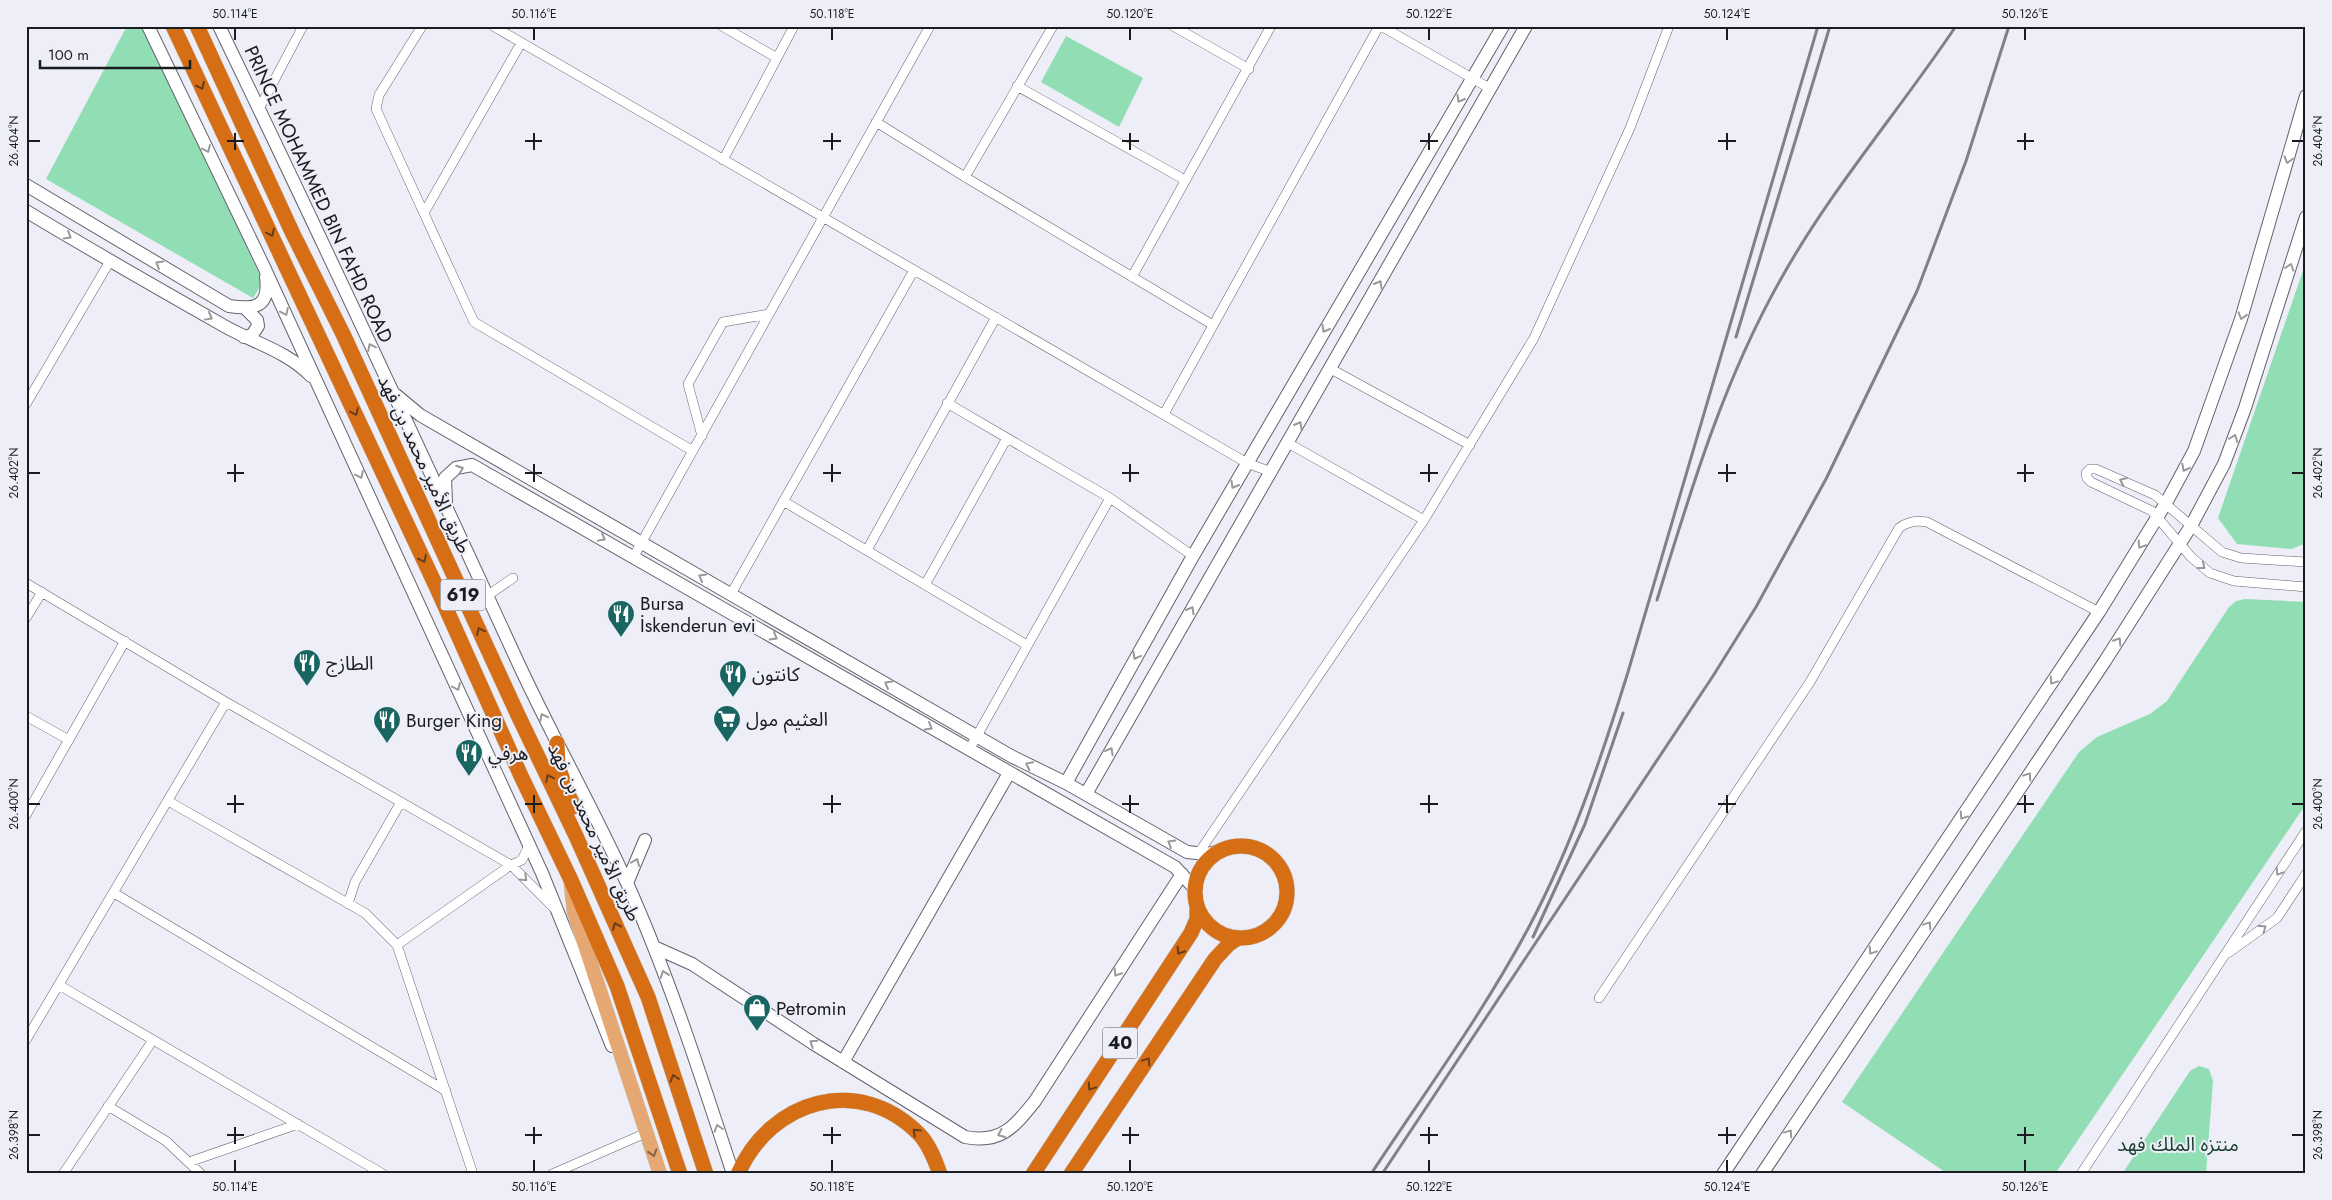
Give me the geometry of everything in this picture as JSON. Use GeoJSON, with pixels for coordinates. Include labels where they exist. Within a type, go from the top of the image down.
{"type":"FeatureCollection","features":[{"type":"Feature","properties":{"kind":"highway","name":"619"},"geometry":{"type":"LineString","coordinates":[[173,26],[436,586],[521,776],[571,880],[617,986],[680,1174]]}},
{"type":"Feature","properties":{"kind":"highway","name":"طريق الأمير محمد بن فهد"},"geometry":{"type":"LineString","coordinates":[[197,26],[293,234],[343,334],[517,714],[576,836],[648,997],[706,1174]]}},
{"type":"Feature","properties":{"kind":"highway"},"geometry":{"type":"LineString","coordinates":[[557,744],[558,766],[574,808],[576,836]]}},
{"type":"Feature","properties":{"kind":"highway"},"geometry":{"type":"LineString","coordinates":[[1234,847],[1261,851],[1269,856],[1280,869],[1286,886],[1282,912],[1271,926],[1256,935],[1238,938],[1221,933],[1213,928],[1201,915],[1197,907],[1195,889],[1204,864],[1218,852],[1234,847]]}},
{"type":"Feature","properties":{"kind":"highway","name":"40"},"geometry":{"type":"LineString","coordinates":[[1033,1174],[1191,933],[1197,919],[1197,907]]}},
{"type":"Feature","properties":{"kind":"highway","name":"40"},"geometry":{"type":"LineString","coordinates":[[1071,1174],[1215,959],[1229,944],[1238,938]]}},
{"type":"Feature","properties":{"kind":"highway"},"geometry":{"type":"LineString","coordinates":[[738,1174],[753,1144],[777,1120],[804,1106],[839,1100],[864,1103],[896,1115],[920,1134],[932,1154],[940,1174]]}},
{"type":"Feature","properties":{"kind":"main road"},"geometry":{"type":"LineString","coordinates":[[571,880],[574,912],[660,1174]]}},
{"type":"Feature","properties":{"kind":"street"},"geometry":{"type":"LineString","coordinates":[[148,26],[264,267],[529,844],[558,911],[646,1133],[552,1174]]}},
{"type":"Feature","properties":{"kind":"street","name":"PRINCE MOHAMMED BIN FAHD ROAD"},"geometry":{"type":"LineString","coordinates":[[219,26],[557,744],[587,800],[627,883],[654,947],[734,1174]]}},
{"type":"Feature","properties":{"kind":"street"},"geometry":{"type":"LineString","coordinates":[[259,109],[303,26]]}},
{"type":"Feature","properties":{"kind":"street"},"geometry":{"type":"LineString","coordinates":[[422,26],[379,95],[376,109],[474,322],[694,451]]}},
{"type":"Feature","properties":{"kind":"street"},"geometry":{"type":"LineString","coordinates":[[493,26],[1247,463],[1271,472]]}},
{"type":"Feature","properties":{"kind":"street"},"geometry":{"type":"LineString","coordinates":[[722,26],[777,58]]}},
{"type":"Feature","properties":{"kind":"street"},"geometry":{"type":"LineString","coordinates":[[723,160],[794,26]]}},
{"type":"Feature","properties":{"kind":"street"},"geometry":{"type":"LineString","coordinates":[[634,556],[930,26]]}},
{"type":"Feature","properties":{"kind":"street"},"geometry":{"type":"LineString","coordinates":[[965,178],[1053,26]]}},
{"type":"Feature","properties":{"kind":"street"},"geometry":{"type":"LineString","coordinates":[[1173,26],[1249,69]]}},
{"type":"Feature","properties":{"kind":"street"},"geometry":{"type":"LineString","coordinates":[[1132,276],[1249,69],[1271,26]]}},
{"type":"Feature","properties":{"kind":"street"},"geometry":{"type":"LineString","coordinates":[[1164,414],[1380,26],[1490,89]]}},
{"type":"Feature","properties":{"kind":"street"},"geometry":{"type":"LineString","coordinates":[[1066,783],[1193,556],[1503,26]]}},
{"type":"Feature","properties":{"kind":"street"},"geometry":{"type":"LineString","coordinates":[[1086,794],[1526,26]]}},
{"type":"Feature","properties":{"kind":"street"},"geometry":{"type":"LineString","coordinates":[[1198,854],[1424,520],[1534,338],[1630,128],[1669,26]]}},
{"type":"Feature","properties":{"kind":"street"},"geometry":{"type":"LineString","coordinates":[[424,213],[522,43]]}},
{"type":"Feature","properties":{"kind":"street"},"geometry":{"type":"LineString","coordinates":[[1017,86],[1185,180]]}},
{"type":"Feature","properties":{"kind":"street"},"geometry":{"type":"LineString","coordinates":[[1723,1174],[2099,612],[2166,503],[2194,451],[2238,328],[2306,96]]}},
{"type":"Feature","properties":{"kind":"street"},"geometry":{"type":"LineString","coordinates":[[876,122],[965,178],[1213,325]]}},
{"type":"Feature","properties":{"kind":"street"},"geometry":{"type":"LineString","coordinates":[[26,185],[229,306],[246,309],[258,306],[266,298],[267,288],[264,267]]}},
{"type":"Feature","properties":{"kind":"street"},"geometry":{"type":"LineString","coordinates":[[26,211],[244,337],[287,356],[301,366],[318,383]]}},
{"type":"Feature","properties":{"kind":"street"},"geometry":{"type":"LineString","coordinates":[[1762,1174],[2181,544],[2224,464],[2245,408],[2306,217]]}},
{"type":"Feature","properties":{"kind":"street"},"geometry":{"type":"LineString","coordinates":[[26,404],[110,261]]}},
{"type":"Feature","properties":{"kind":"street"},"geometry":{"type":"LineString","coordinates":[[731,594],[914,270]]}},
{"type":"Feature","properties":{"kind":"street"},"geometry":{"type":"LineString","coordinates":[[244,337],[252,335],[258,326],[257,320],[246,309]]}},
{"type":"Feature","properties":{"kind":"street"},"geometry":{"type":"LineString","coordinates":[[702,436],[688,384],[723,322],[769,314]]}},
{"type":"Feature","properties":{"kind":"street"},"geometry":{"type":"LineString","coordinates":[[866,550],[996,317]]}},
{"type":"Feature","properties":{"kind":"street"},"geometry":{"type":"LineString","coordinates":[[1331,369],[1470,446]]}},
{"type":"Feature","properties":{"kind":"street"},"geometry":{"type":"LineString","coordinates":[[393,393],[420,415],[978,736],[1086,794],[1187,852],[1198,854],[1218,852]]}},
{"type":"Feature","properties":{"kind":"street"},"geometry":{"type":"LineString","coordinates":[[947,403],[1110,498],[1193,556]]}},
{"type":"Feature","properties":{"kind":"street"},"geometry":{"type":"LineString","coordinates":[[925,585],[1007,438]]}},
{"type":"Feature","properties":{"kind":"street"},"geometry":{"type":"LineString","coordinates":[[1288,443],[1424,520]]}},
{"type":"Feature","properties":{"kind":"street"},"geometry":{"type":"LineString","coordinates":[[447,509],[445,478],[456,468],[472,465],[1175,867],[1195,889]]}},
{"type":"Feature","properties":{"kind":"street"},"geometry":{"type":"LineString","coordinates":[[2306,562],[2232,556],[2212,545],[2166,503],[2155,496],[2096,470],[2090,469],[2086,473],[2090,482],[2146,507],[2158,517],[2199,565],[2222,578],[2234,581],[2306,586]]}},
{"type":"Feature","properties":{"kind":"street"},"geometry":{"type":"LineString","coordinates":[[969,750],[1110,498]]}},
{"type":"Feature","properties":{"kind":"street"},"geometry":{"type":"LineString","coordinates":[[783,501],[1027,645]]}},
{"type":"Feature","properties":{"kind":"street"},"geometry":{"type":"LineString","coordinates":[[1599,998],[1810,682],[1900,528],[1905,524],[1920,521],[1928,522],[2099,612]]}},
{"type":"Feature","properties":{"kind":"street"},"geometry":{"type":"LineString","coordinates":[[487,596],[512,578]]}},
{"type":"Feature","properties":{"kind":"street"},"geometry":{"type":"LineString","coordinates":[[26,583],[226,702],[511,865],[558,911]]}},
{"type":"Feature","properties":{"kind":"street"},"geometry":{"type":"LineString","coordinates":[[26,618],[42,592]]}},
{"type":"Feature","properties":{"kind":"street"},"geometry":{"type":"LineString","coordinates":[[26,815],[124,641]]}},
{"type":"Feature","properties":{"kind":"street"},"geometry":{"type":"LineString","coordinates":[[26,1040],[226,702]]}},
{"type":"Feature","properties":{"kind":"street"},"geometry":{"type":"LineString","coordinates":[[26,716],[69,740]]}},
{"type":"Feature","properties":{"kind":"street"},"geometry":{"type":"LineString","coordinates":[[843,1062],[1008,773]]}},
{"type":"Feature","properties":{"kind":"street"},"geometry":{"type":"LineString","coordinates":[[168,801],[365,913],[397,945],[473,1174]]}},
{"type":"Feature","properties":{"kind":"street"},"geometry":{"type":"LineString","coordinates":[[348,904],[356,882],[401,802]]}},
{"type":"Feature","properties":{"kind":"street"},"geometry":{"type":"LineString","coordinates":[[2081,1174],[2306,831]]}},
{"type":"Feature","properties":{"kind":"street"},"geometry":{"type":"LineString","coordinates":[[627,883],[645,840]]}},
{"type":"Feature","properties":{"kind":"street"},"geometry":{"type":"LineString","coordinates":[[397,945],[511,865],[522,860],[529,844]]}},
{"type":"Feature","properties":{"kind":"street"},"geometry":{"type":"LineString","coordinates":[[654,947],[692,964],[843,1062],[965,1137],[990,1139],[1014,1127],[1035,1101],[1182,874]]}},
{"type":"Feature","properties":{"kind":"street"},"geometry":{"type":"LineString","coordinates":[[2224,956],[2277,918],[2306,874]]}},
{"type":"Feature","properties":{"kind":"street"},"geometry":{"type":"LineString","coordinates":[[114,893],[446,1091]]}},
{"type":"Feature","properties":{"kind":"street"},"geometry":{"type":"LineString","coordinates":[[59,985],[383,1174]]}},
{"type":"Feature","properties":{"kind":"street"},"geometry":{"type":"LineString","coordinates":[[63,1174],[153,1040]]}},
{"type":"Feature","properties":{"kind":"street"},"geometry":{"type":"LineString","coordinates":[[108,1106],[166,1141],[201,1174]]}},
{"type":"Feature","properties":{"kind":"street"},"geometry":{"type":"LineString","coordinates":[[189,1162],[298,1124]]}},
{"type":"Feature","properties":{"kind":"green space"},"geometry":{"type":"Polygon","coordinates":[[[127,26],[145,26],[263,282],[253,298],[46,179],[127,26]]]}},
{"type":"Feature","properties":{"kind":"green space"},"geometry":{"type":"Polygon","coordinates":[[[1066,36],[1143,78],[1119,127],[1041,82],[1066,36]]]}},
{"type":"Feature","properties":{"kind":"green space"},"geometry":{"type":"Polygon","coordinates":[[[2306,262],[2306,543],[2292,549],[2237,544],[2218,518],[2306,262]]]}},
{"type":"Feature","properties":{"kind":"green space"},"geometry":{"type":"Polygon","coordinates":[[[2245,599],[2306,602],[2306,804],[2055,1174],[1948,1174],[1842,1102],[2079,752],[2097,737],[2150,714],[2167,701],[2229,607],[2236,601],[2245,599]]]}},
{"type":"Feature","properties":{"kind":"green space","name":"منتزه الملك فهد"},"geometry":{"type":"Polygon","coordinates":[[[2199,1066],[2209,1069],[2213,1081],[2206,1174],[2122,1174],[2190,1071],[2199,1066]]]}},
{"type":"Feature","properties":{"kind":"railway"},"geometry":{"type":"LineString","coordinates":[[1371,1174],[1454,1051],[1512,957],[1545,895],[1585,801],[1628,672],[1818,26]]}},
{"type":"Feature","properties":{"kind":"railway"},"geometry":{"type":"LineString","coordinates":[[1736,337],[1830,26]]}},
{"type":"Feature","properties":{"kind":"railway"},"geometry":{"type":"LineString","coordinates":[[1657,600],[1710,435],[1761,316],[1801,244],[1822,212],[1956,26]]}},
{"type":"Feature","properties":{"kind":"railway"},"geometry":{"type":"LineString","coordinates":[[1382,1174],[1713,676],[1756,607],[1826,479],[1917,291],[1966,161],[2009,26]]}},
{"type":"Feature","properties":{"kind":"railway"},"geometry":{"type":"LineString","coordinates":[[1533,937],[1585,824],[1623,713]]}},
{"type":"Feature","properties":{"kind":"place","name":"Bursa İskenderun evi"},"geometry":{"type":"Point","coordinates":[621,638]}},
{"type":"Feature","properties":{"kind":"place","name":"الطازج"},"geometry":{"type":"Point","coordinates":[307,687]}},
{"type":"Feature","properties":{"kind":"place","name":"كانتون"},"geometry":{"type":"Point","coordinates":[733,698]}},
{"type":"Feature","properties":{"kind":"place","name":"العثيم مول"},"geometry":{"type":"Point","coordinates":[727,743]}},
{"type":"Feature","properties":{"kind":"place","name":"Burger King"},"geometry":{"type":"Point","coordinates":[387,744]}},
{"type":"Feature","properties":{"kind":"place","name":"هرفي"},"geometry":{"type":"Point","coordinates":[469,777]}},
{"type":"Feature","properties":{"kind":"place","name":"Petromin"},"geometry":{"type":"Point","coordinates":[757,1032]}}]}
